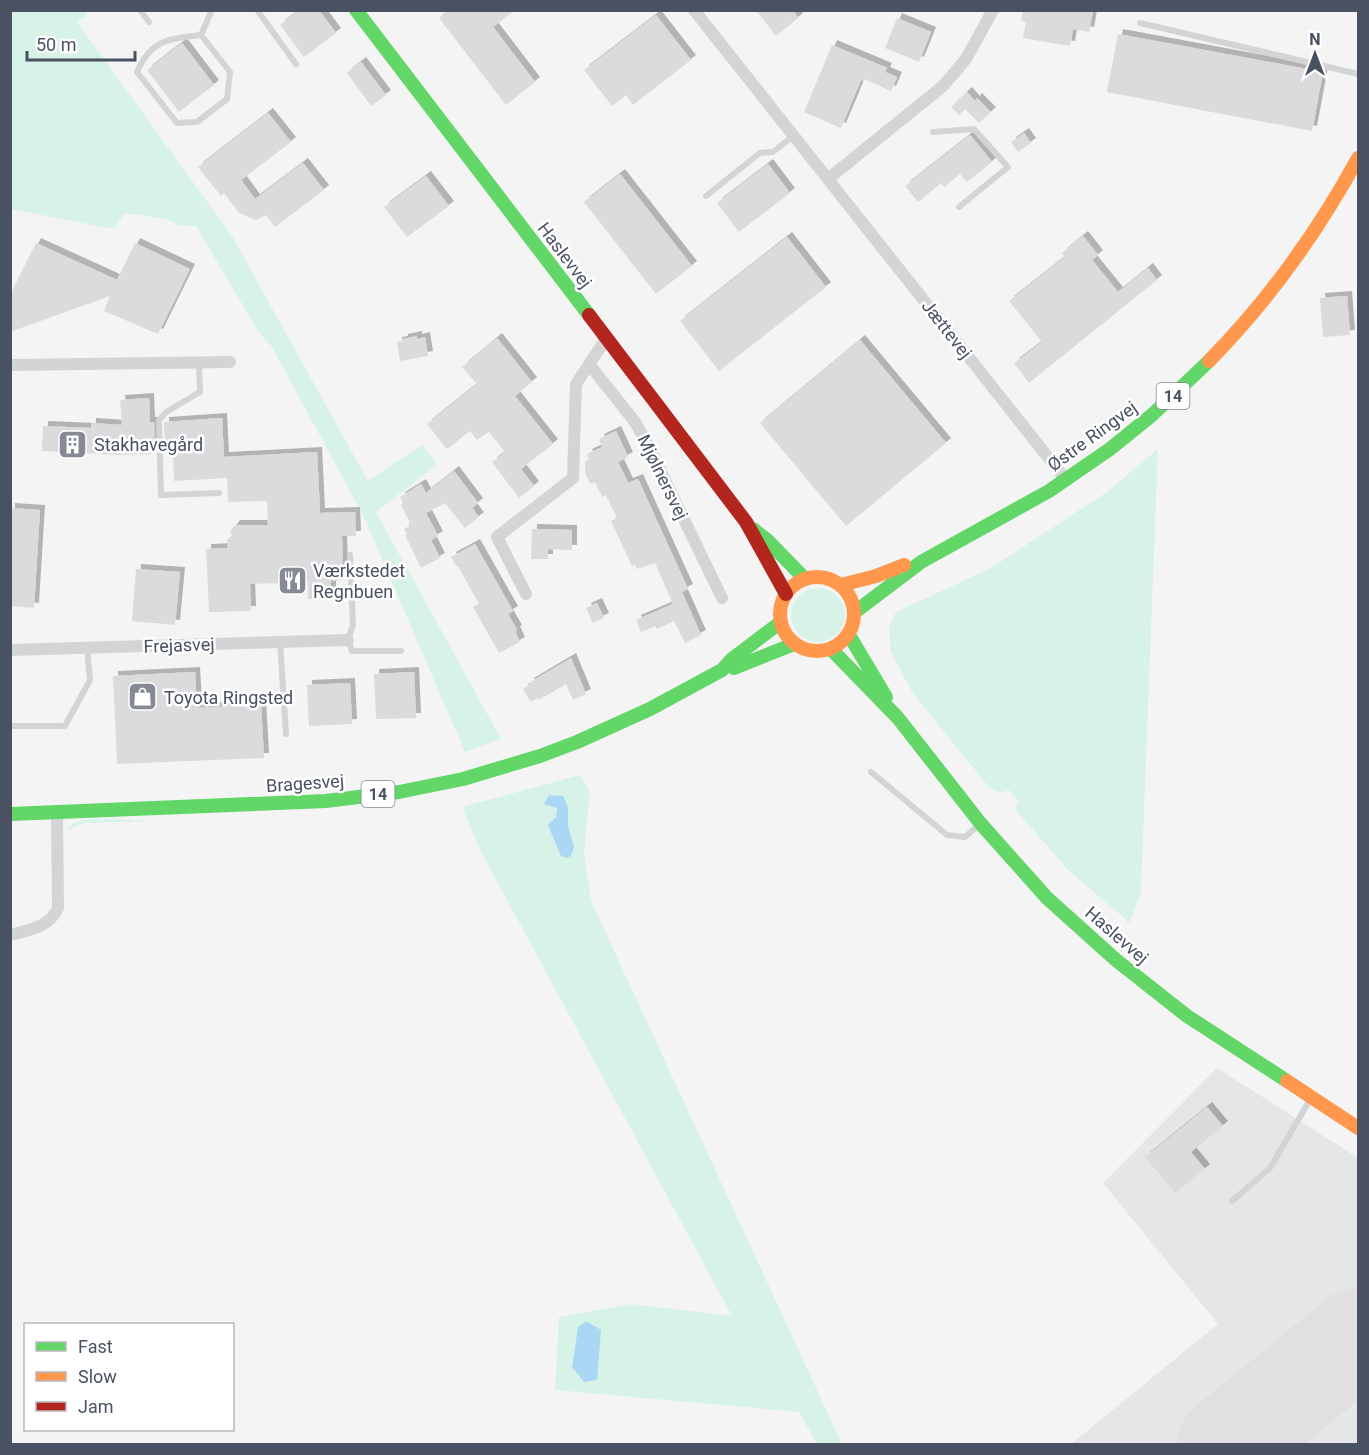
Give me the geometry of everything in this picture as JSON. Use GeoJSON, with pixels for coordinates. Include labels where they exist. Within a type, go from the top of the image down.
{"type":"FeatureCollection","features":[{"type":"Feature","properties":{"kind":"main road","name":"Haslevvej"},"geometry":{"type":"LineString","coordinates":[[356,10],[746,522],[786,594]]}},
{"type":"Feature","properties":{"kind":"main road","name":"Østre Ringvej"},"geometry":{"type":"LineString","coordinates":[[855,612],[921,561],[1000,519],[1066,480],[1126,437],[1186,385],[1249,318],[1296,259],[1345,184],[1359,158]]}},
{"type":"Feature","properties":{"kind":"main road","name":"Haslevvej"},"geometry":{"type":"LineString","coordinates":[[746,522],[805,579]]}},
{"type":"Feature","properties":{"kind":"main road","name":"Østre Ringvej"},"geometry":{"type":"LineString","coordinates":[[841,585],[854,583],[900,566],[921,561]]}},
{"type":"Feature","properties":{"kind":"main road","name":"14"},"geometry":{"type":"LineString","coordinates":[[805,579],[826,578],[841,585]]}},
{"type":"Feature","properties":{"kind":"main road"},"geometry":{"type":"LineString","coordinates":[[805,579],[798,582],[786,594],[780,608],[784,632],[794,644],[806,650],[818,652],[831,649],[849,634],[854,623],[855,612],[848,593],[841,585]]}},
{"type":"Feature","properties":{"kind":"main road","name":"Bragesvej"},"geometry":{"type":"LineString","coordinates":[[10,814],[321,801],[422,788],[550,754],[625,723],[722,670],[732,659],[781,622]]}},
{"type":"Feature","properties":{"kind":"main road","name":"Haslevvej"},"geometry":{"type":"LineString","coordinates":[[849,634],[898,718]]}},
{"type":"Feature","properties":{"kind":"main road","name":"Bragesvej"},"geometry":{"type":"LineString","coordinates":[[722,670],[737,667],[794,644]]}},
{"type":"Feature","properties":{"kind":"main road","name":"Haslevvej"},"geometry":{"type":"LineString","coordinates":[[831,649],[898,718],[981,824],[1047,898],[1116,960],[1187,1016],[1359,1128]]}},
{"type":"Feature","properties":{"kind":"street","name":"Jættevej"},"geometry":{"type":"LineString","coordinates":[[694,10],[1066,480]]}},
{"type":"Feature","properties":{"kind":"street"},"geometry":{"type":"LineString","coordinates":[[828,179],[943,86],[966,59],[993,10]]}},
{"type":"Feature","properties":{"kind":"street"},"geometry":{"type":"LineString","coordinates":[[526,594],[497,537],[573,478],[576,384],[606,339]]}},
{"type":"Feature","properties":{"kind":"street"},"geometry":{"type":"LineString","coordinates":[[10,365],[230,362]]}},
{"type":"Feature","properties":{"kind":"street","name":"Mjølnersvej"},"geometry":{"type":"LineString","coordinates":[[589,364],[635,422],[722,598]]}},
{"type":"Feature","properties":{"kind":"street","name":"Frejasvej"},"geometry":{"type":"LineString","coordinates":[[10,650],[348,640]]}},
{"type":"Feature","properties":{"kind":"street"},"geometry":{"type":"LineString","coordinates":[[10,936],[46,923],[57,911],[59,903],[57,812]]}},
{"type":"Feature","properties":{"kind":"lane"},"geometry":{"type":"LineString","coordinates":[[140,10],[149,22]]}},
{"type":"Feature","properties":{"kind":"lane"},"geometry":{"type":"LineString","coordinates":[[201,35],[213,10]]}},
{"type":"Feature","properties":{"kind":"lane"},"geometry":{"type":"LineString","coordinates":[[257,10],[296,64]]}},
{"type":"Feature","properties":{"kind":"lane"},"geometry":{"type":"LineString","coordinates":[[1140,22],[1359,74]]}},
{"type":"Feature","properties":{"kind":"lane"},"geometry":{"type":"LineString","coordinates":[[201,35],[230,72],[227,99],[197,123],[177,123],[137,72],[144,56],[166,40],[201,35]]}},
{"type":"Feature","properties":{"kind":"lane"},"geometry":{"type":"LineString","coordinates":[[933,132],[974,129],[1008,166],[959,207]]}},
{"type":"Feature","properties":{"kind":"lane"},"geometry":{"type":"LineString","coordinates":[[706,196],[760,153],[773,152],[794,135]]}},
{"type":"Feature","properties":{"kind":"lane"},"geometry":{"type":"LineString","coordinates":[[199,363],[200,392],[166,412],[159,420],[161,495],[219,493]]}},
{"type":"Feature","properties":{"kind":"lane"},"geometry":{"type":"LineString","coordinates":[[350,555],[353,625],[348,640],[352,651],[401,651]]}},
{"type":"Feature","properties":{"kind":"lane"},"geometry":{"type":"LineString","coordinates":[[280,641],[286,734]]}},
{"type":"Feature","properties":{"kind":"lane"},"geometry":{"type":"LineString","coordinates":[[10,726],[65,726],[90,680],[87,648]]}},
{"type":"Feature","properties":{"kind":"lane"},"geometry":{"type":"LineString","coordinates":[[872,772],[947,835],[965,837],[981,824]]}},
{"type":"Feature","properties":{"kind":"lane"},"geometry":{"type":"LineString","coordinates":[[1232,1201],[1270,1168],[1311,1098]]}},
{"type":"Feature","properties":{"kind":"shaded area"},"geometry":{"type":"Polygon","coordinates":[[[1217,1068],[1358,1158],[1358,1444],[1071,1444],[1218,1324],[1103,1183],[1217,1068]]]}},
{"type":"Feature","properties":{"kind":"green space"},"geometry":{"type":"Polygon","coordinates":[[[10,11],[83,11],[88,15],[77,22],[232,236],[368,481],[422,445],[437,464],[376,512],[501,739],[465,752],[363,515],[272,347],[258,331],[196,226],[178,225],[166,219],[125,213],[114,228],[102,227],[11,209],[10,11]]]}},
{"type":"Feature","properties":{"kind":"green space"},"geometry":{"type":"Polygon","coordinates":[[[1158,449],[1141,891],[1130,923],[1069,871],[1014,808],[1019,803],[1009,790],[1000,793],[988,786],[912,692],[891,652],[889,628],[896,612],[991,568],[1107,492],[1158,449]]]}},
{"type":"Feature","properties":{"kind":"green space"},"geometry":{"type":"Polygon","coordinates":[[[818,588],[828,590],[837,596],[843,605],[845,615],[843,625],[837,634],[828,640],[818,642],[808,640],[799,634],[793,625],[791,615],[793,605],[799,596],[808,590],[818,588]]]}},
{"type":"Feature","properties":{"kind":"green space"},"geometry":{"type":"Polygon","coordinates":[[[580,775],[590,792],[584,852],[591,901],[842,1444],[817,1444],[799,1412],[555,1390],[559,1317],[631,1304],[732,1316],[480,850],[462,807],[580,775]]]}},
{"type":"Feature","properties":{"kind":"green space"},"geometry":{"type":"Polygon","coordinates":[[[107,819],[156,821],[85,823],[67,830],[79,821],[107,819]]]}},
{"type":"Feature","properties":{"kind":"water"},"geometry":{"type":"Polygon","coordinates":[[[549,795],[563,796],[568,807],[568,826],[574,847],[571,856],[566,858],[561,856],[548,825],[556,817],[557,808],[544,804],[549,795]]]}},
{"type":"Feature","properties":{"kind":"water"},"geometry":{"type":"Polygon","coordinates":[[[585,1322],[601,1330],[597,1380],[584,1382],[572,1367],[578,1327],[585,1322]]]}},
{"type":"Feature","properties":{"kind":"building"},"geometry":{"type":"Polygon","coordinates":[[[299,10],[319,10],[336,33],[304,57],[280,25],[299,10]]]}},
{"type":"Feature","properties":{"kind":"building"},"geometry":{"type":"Polygon","coordinates":[[[448,10],[515,10],[493,27],[535,82],[506,105],[439,18],[448,10]]]}},
{"type":"Feature","properties":{"kind":"building"},"geometry":{"type":"Polygon","coordinates":[[[756,10],[793,10],[798,18],[776,36],[756,10]]]}},
{"type":"Feature","properties":{"kind":"building"},"geometry":{"type":"Polygon","coordinates":[[[1023,10],[1093,10],[1089,32],[1073,29],[1070,46],[1023,38],[1026,22],[1021,21],[1023,10]]]}},
{"type":"Feature","properties":{"kind":"building"},"geometry":{"type":"Polygon","coordinates":[[[656,15],[691,60],[633,105],[626,95],[612,106],[584,70],[656,15]]]}},
{"type":"Feature","properties":{"kind":"building"},"geometry":{"type":"Polygon","coordinates":[[[897,18],[931,32],[919,62],[885,48],[897,18]]]}},
{"type":"Feature","properties":{"kind":"building"},"geometry":{"type":"Polygon","coordinates":[[[1118,34],[1323,72],[1312,131],[1107,92],[1118,34]]]}},
{"type":"Feature","properties":{"kind":"building"},"geometry":{"type":"Polygon","coordinates":[[[182,43],[214,85],[179,112],[147,70],[182,43]]]}},
{"type":"Feature","properties":{"kind":"building"},"geometry":{"type":"Polygon","coordinates":[[[832,45],[887,68],[885,72],[897,77],[891,91],[864,79],[861,80],[841,128],[804,112],[832,45]]]}},
{"type":"Feature","properties":{"kind":"building"},"geometry":{"type":"Polygon","coordinates":[[[361,62],[386,95],[371,106],[347,73],[361,62]]]}},
{"type":"Feature","properties":{"kind":"building"},"geometry":{"type":"Polygon","coordinates":[[[967,92],[991,112],[979,123],[965,109],[959,115],[951,107],[967,92]]]}},
{"type":"Feature","properties":{"kind":"building"},"geometry":{"type":"Polygon","coordinates":[[[268,113],[291,142],[241,180],[255,199],[303,163],[324,190],[275,227],[266,215],[256,220],[239,213],[224,193],[221,196],[198,167],[268,113]]]}},
{"type":"Feature","properties":{"kind":"building"},"geometry":{"type":"Polygon","coordinates":[[[1024,133],[1031,143],[1018,152],[1011,142],[1024,133]]]}},
{"type":"Feature","properties":{"kind":"building"},"geometry":{"type":"Polygon","coordinates":[[[970,135],[992,162],[967,182],[960,174],[944,187],[941,183],[918,202],[905,186],[970,135]]]}},
{"type":"Feature","properties":{"kind":"building"},"geometry":{"type":"Polygon","coordinates":[[[768,164],[790,193],[739,232],[717,203],[768,164]]]}},
{"type":"Feature","properties":{"kind":"building"},"geometry":{"type":"Polygon","coordinates":[[[620,174],[692,266],[656,294],[584,202],[620,174]]]}},
{"type":"Feature","properties":{"kind":"building"},"geometry":{"type":"Polygon","coordinates":[[[426,176],[449,206],[407,237],[384,207],[426,176]]]}},
{"type":"Feature","properties":{"kind":"building"},"geometry":{"type":"Polygon","coordinates":[[[1083,236],[1098,255],[1092,260],[1118,292],[1148,268],[1157,280],[1029,383],[1014,363],[1042,342],[1009,301],[1065,257],[1062,253],[1083,236]]]}},
{"type":"Feature","properties":{"kind":"building"},"geometry":{"type":"Polygon","coordinates":[[[787,237],[826,287],[719,371],[680,321],[787,237]]]}},
{"type":"Feature","properties":{"kind":"building"},"geometry":{"type":"Polygon","coordinates":[[[36,243],[117,280],[135,243],[190,269],[158,334],[104,311],[110,296],[10,332],[10,295],[36,243]]]}},
{"type":"Feature","properties":{"kind":"building"},"geometry":{"type":"Polygon","coordinates":[[[1347,296],[1350,335],[1323,337],[1320,298],[1347,296]]]}},
{"type":"Feature","properties":{"kind":"building"},"geometry":{"type":"Polygon","coordinates":[[[417,336],[417,339],[425,337],[428,356],[400,361],[397,342],[417,336]]]}},
{"type":"Feature","properties":{"kind":"building"},"geometry":{"type":"Polygon","coordinates":[[[497,338],[532,382],[515,396],[553,444],[521,469],[534,486],[519,498],[492,462],[505,452],[489,432],[477,440],[470,431],[447,449],[427,424],[477,384],[462,367],[497,338]]]}},
{"type":"Feature","properties":{"kind":"building"},"geometry":{"type":"Polygon","coordinates":[[[860,340],[946,443],[846,526],[760,423],[860,340]]]}},
{"type":"Feature","properties":{"kind":"building"},"geometry":{"type":"Polygon","coordinates":[[[149,398],[150,422],[154,422],[155,454],[119,455],[42,451],[43,426],[91,428],[91,423],[122,425],[120,400],[149,398]]]}},
{"type":"Feature","properties":{"kind":"building"},"geometry":{"type":"Polygon","coordinates":[[[222,418],[224,457],[317,452],[320,513],[355,512],[356,536],[342,536],[343,580],[331,581],[331,598],[308,599],[308,582],[250,584],[251,611],[209,612],[206,549],[228,548],[227,540],[232,535],[230,532],[235,525],[268,525],[267,501],[228,502],[227,478],[174,481],[173,453],[165,453],[164,422],[222,418]]]}},
{"type":"Feature","properties":{"kind":"building"},"geometry":{"type":"Polygon","coordinates":[[[616,431],[628,457],[618,462],[628,483],[638,479],[688,589],[682,592],[701,635],[685,643],[674,621],[657,629],[655,626],[641,632],[636,620],[673,604],[655,563],[637,569],[635,565],[632,566],[611,521],[617,518],[606,495],[602,497],[595,482],[590,484],[585,473],[585,462],[589,459],[587,454],[602,447],[599,439],[616,431]]]}},
{"type":"Feature","properties":{"kind":"building"},"geometry":{"type":"Polygon","coordinates":[[[454,471],[478,503],[472,508],[479,517],[465,528],[445,503],[426,513],[438,536],[431,540],[440,558],[421,568],[405,535],[407,534],[404,529],[411,525],[401,505],[403,502],[400,497],[421,484],[426,493],[454,471]]]}},
{"type":"Feature","properties":{"kind":"building"},"geometry":{"type":"Polygon","coordinates":[[[10,508],[40,510],[34,608],[10,606],[10,508]]]}},
{"type":"Feature","properties":{"kind":"building"},"geometry":{"type":"Polygon","coordinates":[[[532,529],[572,530],[572,550],[548,549],[548,559],[531,559],[532,529]]]}},
{"type":"Feature","properties":{"kind":"building"},"geometry":{"type":"Polygon","coordinates":[[[475,544],[513,611],[508,614],[517,630],[515,631],[520,642],[499,653],[473,607],[479,604],[451,557],[475,544]]]}},
{"type":"Feature","properties":{"kind":"building"},"geometry":{"type":"Polygon","coordinates":[[[136,569],[180,572],[175,625],[132,621],[136,569]]]}},
{"type":"Feature","properties":{"kind":"building"},"geometry":{"type":"Polygon","coordinates":[[[597,603],[604,618],[593,623],[586,608],[597,603]]]}},
{"type":"Feature","properties":{"kind":"building"},"geometry":{"type":"Polygon","coordinates":[[[571,658],[586,694],[573,700],[566,684],[539,700],[538,698],[531,702],[523,689],[571,658]]]}},
{"type":"Feature","properties":{"kind":"building"},"geometry":{"type":"Polygon","coordinates":[[[195,672],[197,708],[261,705],[264,758],[117,764],[113,676],[195,672]]]}},
{"type":"Feature","properties":{"kind":"building"},"geometry":{"type":"Polygon","coordinates":[[[414,672],[416,718],[376,719],[374,674],[414,672]]]}},
{"type":"Feature","properties":{"kind":"building"},"geometry":{"type":"Polygon","coordinates":[[[350,683],[352,724],[309,726],[307,685],[350,683]]]}},
{"type":"Feature","properties":{"kind":"building"},"geometry":{"type":"Polygon","coordinates":[[[1207,1107],[1223,1126],[1191,1152],[1205,1169],[1175,1193],[1145,1157],[1207,1107]]]}},
{"type":"Feature","properties":{"kind":"runway"},"geometry":{"type":"LineString","coordinates":[[1227,1444],[1358,1337]]}},
{"type":"Feature","properties":{"kind":"traffic: fast"},"geometry":{"type":"LineString","coordinates":[[356,10],[589,315]]}},
{"type":"Feature","properties":{"kind":"traffic: fast"},"geometry":{"type":"LineString","coordinates":[[855,612],[921,562],[1049,491],[1110,449],[1152,415],[1209,361]]}},
{"type":"Feature","properties":{"kind":"traffic: fast"},"geometry":{"type":"LineString","coordinates":[[753,529],[805,579]]}},
{"type":"Feature","properties":{"kind":"traffic: fast"},"geometry":{"type":"LineString","coordinates":[[10,814],[326,801],[399,792],[463,779],[540,756],[650,709],[722,670],[732,659],[781,622]]}},
{"type":"Feature","properties":{"kind":"traffic: fast"},"geometry":{"type":"LineString","coordinates":[[849,635],[886,697]]}},
{"type":"Feature","properties":{"kind":"traffic: fast"},"geometry":{"type":"LineString","coordinates":[[734,668],[794,644]]}},
{"type":"Feature","properties":{"kind":"traffic: fast"},"geometry":{"type":"LineString","coordinates":[[831,649],[898,718],[981,824],[1047,898],[1116,960],[1187,1016],[1287,1081]]}},
{"type":"Feature","properties":{"kind":"traffic: slow"},"geometry":{"type":"LineString","coordinates":[[1209,361],[1252,314],[1291,265],[1326,213],[1358,158]]}},
{"type":"Feature","properties":{"kind":"traffic: slow"},"geometry":{"type":"LineString","coordinates":[[841,585],[876,576],[904,565]]}},
{"type":"Feature","properties":{"kind":"traffic: slow"},"geometry":{"type":"LineString","coordinates":[[810,577],[824,577],[838,583],[848,593],[854,607],[854,614],[854,621],[848,635],[838,645],[824,651],[810,651],[796,645],[786,635],[780,621],[780,607],[786,593],[796,583],[810,577]]}},
{"type":"Feature","properties":{"kind":"traffic: slow"},"geometry":{"type":"LineString","coordinates":[[1287,1081],[1358,1128]]}},
{"type":"Feature","properties":{"kind":"traffic: jam"},"geometry":{"type":"LineString","coordinates":[[589,315],[746,522],[786,594]]}},
{"type":"Feature","properties":{"kind":"place","name":"Stakhavegård"},"geometry":{"type":"Point","coordinates":[73,444]}},
{"type":"Feature","properties":{"kind":"place","name":"Værkstedet Regnbuen"},"geometry":{"type":"Point","coordinates":[292,580]}},
{"type":"Feature","properties":{"kind":"place","name":"Toyota Ringsted"},"geometry":{"type":"Point","coordinates":[143,697]}}]}
